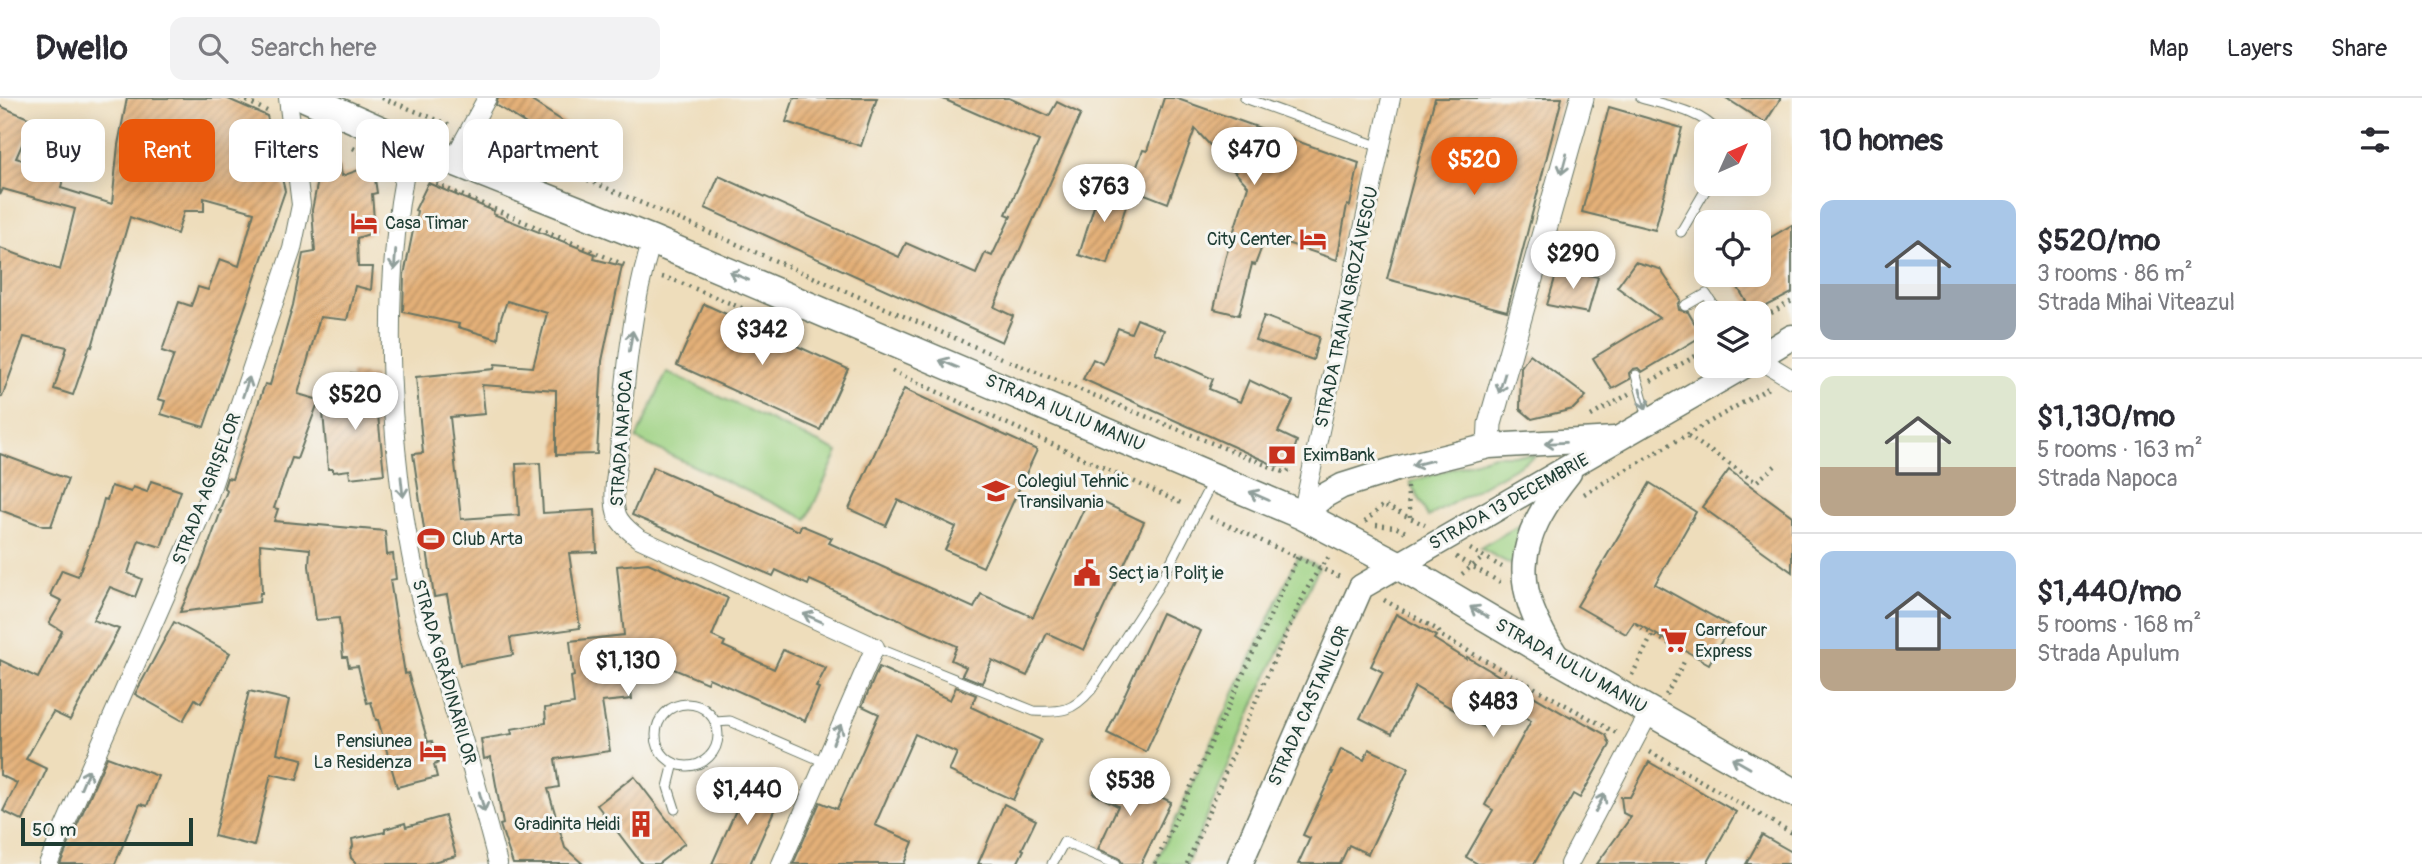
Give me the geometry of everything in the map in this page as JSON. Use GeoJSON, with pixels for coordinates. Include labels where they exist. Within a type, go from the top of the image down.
{"type":"FeatureCollection","features":[{"type":"Feature","properties":{"kind":"main road","name":"STRADA IULIU MANIU"},"geometry":{"type":"LineString","coordinates":[[307,98],[356,120]]}},
{"type":"Feature","properties":{"kind":"main road","name":"STRADA IULIU MANIU"},"geometry":{"type":"LineString","coordinates":[[449,158],[652,240],[1302,515],[1398,565],[1559,660],[1657,704],[1792,792]]}},
{"type":"Feature","properties":{"kind":"main road"},"geometry":{"type":"LineString","coordinates":[[1771,350],[1792,337]]}},
{"type":"Feature","properties":{"kind":"main road","name":"STRADA 13 DECEMBRIE"},"geometry":{"type":"LineString","coordinates":[[1398,565],[1724,378]]}},
{"type":"Feature","properties":{"kind":"main road","name":"STRADA 13 DECEMBRIE"},"geometry":{"type":"LineString","coordinates":[[1302,515],[1324,496],[1342,486],[1489,446],[1621,439]]}},
{"type":"Feature","properties":{"kind":"main road"},"geometry":{"type":"LineString","coordinates":[[1559,660],[1531,612],[1524,579],[1526,553],[1543,509],[1576,464]]}},
{"type":"Feature","properties":{"kind":"main road"},"geometry":{"type":"LineString","coordinates":[[1361,587],[1398,565]]}},
{"type":"Feature","properties":{"kind":"main road","name":"STRADA CASTANILOR"},"geometry":{"type":"LineString","coordinates":[[1240,864],[1361,587]]}},
{"type":"Feature","properties":{"kind":"street","name":"STRADA AGRIȘELOR"},"geometry":{"type":"LineString","coordinates":[[289,98],[292,119]]}},
{"type":"Feature","properties":{"kind":"street"},"geometry":{"type":"LineString","coordinates":[[475,119],[487,98]]}},
{"type":"Feature","properties":{"kind":"street","name":"STRADA TRAIAN GROZĂVESCU"},"geometry":{"type":"LineString","coordinates":[[1302,515],[1391,98]]}},
{"type":"Feature","properties":{"kind":"street"},"geometry":{"type":"LineString","coordinates":[[1489,446],[1490,424],[1521,322],[1582,98]]}},
{"type":"Feature","properties":{"kind":"street"},"geometry":{"type":"LineString","coordinates":[[453,160],[463,141]]}},
{"type":"Feature","properties":{"kind":"street","name":"STRADA AGRIȘELOR"},"geometry":{"type":"LineString","coordinates":[[48,864],[207,501],[288,263],[301,205],[299,182]]}},
{"type":"Feature","properties":{"kind":"street","name":"STRADA GRĂDINARILOR"},"geometry":{"type":"LineString","coordinates":[[403,182],[396,247],[391,346],[405,523],[423,609],[499,864]]}},
{"type":"Feature","properties":{"kind":"street","name":"STRADA NAPOCA"},"geometry":{"type":"LineString","coordinates":[[652,240],[642,273],[625,377],[616,488],[618,516],[625,527],[638,538],[875,647]]}},
{"type":"Feature","properties":{"kind":"street"},"geometry":{"type":"LineString","coordinates":[[1771,366],[1790,378]]}},
{"type":"Feature","properties":{"kind":"street"},"geometry":{"type":"LineString","coordinates":[[781,864],[875,647]]}},
{"type":"Feature","properties":{"kind":"street"},"geometry":{"type":"LineString","coordinates":[[1569,864],[1633,742],[1657,704]]}},
{"type":"Feature","properties":{"kind":"lane"},"geometry":{"type":"LineString","coordinates":[[1245,98],[1380,147]]}},
{"type":"Feature","properties":{"kind":"lane"},"geometry":{"type":"LineString","coordinates":[[1641,98],[1705,119]]}},
{"type":"Feature","properties":{"kind":"lane"},"geometry":{"type":"LineString","coordinates":[[1681,232],[1702,196]]}},
{"type":"Feature","properties":{"kind":"lane"},"geometry":{"type":"LineString","coordinates":[[1685,306],[1706,294],[1711,301]]}},
{"type":"Feature","properties":{"kind":"lane"},"geometry":{"type":"LineString","coordinates":[[1636,376],[1650,422]]}},
{"type":"Feature","properties":{"kind":"lane"},"geometry":{"type":"LineString","coordinates":[[875,647],[1034,711],[1061,712],[1079,705],[1158,587],[1215,477]]}},
{"type":"Feature","properties":{"kind":"lane"},"geometry":{"type":"LineString","coordinates":[[689,704],[709,713],[715,722],[718,740],[709,757],[693,766],[674,764],[659,749],[656,738],[661,718],[678,705],[689,704]]}},
{"type":"Feature","properties":{"kind":"lane"},"geometry":{"type":"LineString","coordinates":[[715,722],[730,721],[825,762]]}},
{"type":"Feature","properties":{"kind":"lane"},"geometry":{"type":"LineString","coordinates":[[674,764],[668,787],[675,809]]}},
{"type":"Feature","properties":{"kind":"lane"},"geometry":{"type":"LineString","coordinates":[[1052,864],[1064,842],[1116,864]]}},
{"type":"Feature","properties":{"kind":"path"},"geometry":{"type":"LineString","coordinates":[[240,98],[283,119]]}},
{"type":"Feature","properties":{"kind":"path"},"geometry":{"type":"LineString","coordinates":[[382,98],[463,130]]}},
{"type":"Feature","properties":{"kind":"path"},"geometry":{"type":"LineString","coordinates":[[351,147],[356,150]]}},
{"type":"Feature","properties":{"kind":"path"},"geometry":{"type":"LineString","coordinates":[[433,182],[642,273],[674,280],[773,321]]}},
{"type":"Feature","properties":{"kind":"path"},"geometry":{"type":"LineString","coordinates":[[592,182],[1008,361],[1273,468],[1286,473],[1296,464],[1314,468]]}},
{"type":"Feature","properties":{"kind":"path"},"geometry":{"type":"LineString","coordinates":[[1771,313],[1792,301]]}},
{"type":"Feature","properties":{"kind":"path"},"geometry":{"type":"LineString","coordinates":[[1590,416],[1694,357]]}},
{"type":"Feature","properties":{"kind":"path"},"geometry":{"type":"LineString","coordinates":[[885,368],[1361,587],[1438,630],[1441,636],[1792,833]]}},
{"type":"Feature","properties":{"kind":"path"},"geometry":{"type":"LineString","coordinates":[[1581,496],[1790,378]]}},
{"type":"Feature","properties":{"kind":"path"},"geometry":{"type":"LineString","coordinates":[[1688,436],[1756,482],[1775,466]]}},
{"type":"Feature","properties":{"kind":"path"},"geometry":{"type":"LineString","coordinates":[[1187,864],[1255,702],[1319,567],[1383,505],[1410,518]]}},
{"type":"Feature","properties":{"kind":"path"},"geometry":{"type":"LineString","coordinates":[[1446,536],[1524,579]]}},
{"type":"Feature","properties":{"kind":"path"},"geometry":{"type":"LineString","coordinates":[[1155,864],[1298,556]]}},
{"type":"Feature","properties":{"kind":"path"},"geometry":{"type":"LineString","coordinates":[[1638,624],[1637,626],[1676,648]]}},
{"type":"Feature","properties":{"kind":"path"},"geometry":{"type":"LineString","coordinates":[[1630,679],[1653,634]]}},
{"type":"Feature","properties":{"kind":"path"},"geometry":{"type":"LineString","coordinates":[[1657,704],[1684,662]]}},
{"type":"Feature","properties":{"kind":"green space"},"geometry":{"type":"Polygon","coordinates":[[[667,372],[838,452],[807,519],[636,439],[667,372]]]}},
{"type":"Feature","properties":{"kind":"green space"},"geometry":{"type":"Polygon","coordinates":[[[1494,455],[1537,455],[1428,517],[1410,482],[1494,455]]]}},
{"type":"Feature","properties":{"kind":"green space"},"geometry":{"type":"Polygon","coordinates":[[[1525,522],[1519,569],[1480,548],[1525,522]]]}},
{"type":"Feature","properties":{"kind":"green space"},"geometry":{"type":"Polygon","coordinates":[[[1298,556],[1319,567],[1255,702],[1187,864],[1155,864],[1298,556]]]}},
{"type":"Feature","properties":{"kind":"building"},"geometry":{"type":"Polygon","coordinates":[[[127,98],[226,98],[267,116],[268,119],[229,119],[229,182],[283,182],[285,191],[204,427],[161,414],[165,401],[158,399],[174,355],[162,351],[179,302],[191,306],[198,287],[208,290],[220,259],[239,266],[254,212],[204,198],[204,211],[184,211],[177,234],[130,217],[92,347],[90,346],[73,395],[54,389],[67,347],[24,337],[0,397],[0,248],[60,270],[75,209],[3,189],[0,195],[0,106],[31,119],[21,119],[21,147],[16,158],[21,159],[21,182],[62,182],[61,188],[112,204],[119,140],[119,182],[215,182],[215,119],[123,119],[127,98]]]}},
{"type":"Feature","properties":{"kind":"building"},"geometry":{"type":"Polygon","coordinates":[[[498,98],[527,98],[559,119],[518,119],[496,105],[498,98]]]}},
{"type":"Feature","properties":{"kind":"building"},"geometry":{"type":"Polygon","coordinates":[[[794,98],[877,98],[861,146],[786,122],[794,98]]]}},
{"type":"Feature","properties":{"kind":"building"},"geometry":{"type":"Polygon","coordinates":[[[941,98],[1009,98],[1049,116],[1057,102],[1081,114],[994,307],[1013,316],[1002,342],[705,208],[719,176],[899,257],[906,243],[976,274],[985,253],[992,256],[1011,216],[1006,214],[1039,141],[941,98]]]}},
{"type":"Feature","properties":{"kind":"building"},"geometry":{"type":"Polygon","coordinates":[[[1164,98],[1175,98],[1359,163],[1350,206],[1347,205],[1337,260],[1266,236],[1255,265],[1252,264],[1239,315],[1214,309],[1225,259],[1248,186],[1195,129],[1168,203],[1129,188],[1143,150],[1147,151],[1164,98]]]}},
{"type":"Feature","properties":{"kind":"building"},"geometry":{"type":"Polygon","coordinates":[[[1435,98],[1562,98],[1507,311],[1387,279],[1435,98]]]}},
{"type":"Feature","properties":{"kind":"building"},"geometry":{"type":"Polygon","coordinates":[[[1726,98],[1781,98],[1768,119],[1759,119],[1726,98]]]}},
{"type":"Feature","properties":{"kind":"building"},"geometry":{"type":"Polygon","coordinates":[[[1609,107],[1682,128],[1655,230],[1582,212],[1609,107]]]}},
{"type":"Feature","properties":{"kind":"building"},"geometry":{"type":"Polygon","coordinates":[[[356,171],[356,182],[375,182],[377,193],[372,194],[375,232],[357,238],[358,267],[373,267],[371,290],[355,286],[347,320],[320,317],[298,394],[319,400],[297,459],[292,458],[274,508],[278,509],[274,521],[385,531],[387,555],[393,554],[396,579],[390,580],[405,674],[408,673],[428,742],[432,741],[438,763],[434,765],[437,777],[397,787],[378,720],[371,702],[367,703],[358,666],[349,667],[347,657],[343,657],[339,618],[316,620],[309,566],[310,549],[260,544],[262,593],[259,602],[180,612],[221,511],[227,491],[224,487],[227,478],[232,479],[265,384],[270,385],[293,305],[303,254],[315,252],[312,210],[318,182],[342,182],[342,176],[356,171]]]}},
{"type":"Feature","properties":{"kind":"building"},"geometry":{"type":"Polygon","coordinates":[[[428,183],[494,211],[493,214],[595,254],[594,259],[622,266],[602,361],[597,454],[556,455],[556,390],[482,385],[485,414],[450,417],[461,519],[519,515],[516,464],[540,463],[543,513],[595,510],[597,552],[569,553],[580,628],[510,638],[513,655],[460,665],[447,595],[434,597],[413,454],[423,453],[416,377],[494,369],[495,364],[533,367],[547,313],[507,301],[500,321],[498,339],[458,327],[459,324],[403,312],[404,275],[417,211],[415,210],[428,183]]]}},
{"type":"Feature","properties":{"kind":"building"},"geometry":{"type":"Polygon","coordinates":[[[1101,184],[1130,193],[1108,264],[1079,255],[1101,184]]]}},
{"type":"Feature","properties":{"kind":"building"},"geometry":{"type":"Polygon","coordinates":[[[1792,225],[1792,293],[1771,304],[1771,301],[1746,301],[1738,287],[1771,287],[1771,237],[1792,225]]]}},
{"type":"Feature","properties":{"kind":"building"},"geometry":{"type":"Polygon","coordinates":[[[1635,262],[1660,269],[1681,300],[1679,310],[1688,312],[1694,322],[1694,341],[1642,372],[1638,368],[1633,369],[1629,373],[1630,379],[1612,389],[1593,358],[1659,318],[1617,287],[1635,262]]]}},
{"type":"Feature","properties":{"kind":"building"},"geometry":{"type":"Polygon","coordinates":[[[1558,268],[1598,277],[1588,313],[1547,305],[1558,268]]]}},
{"type":"Feature","properties":{"kind":"building"},"geometry":{"type":"Polygon","coordinates":[[[704,304],[848,369],[820,430],[677,365],[704,304]]]}},
{"type":"Feature","properties":{"kind":"building"},"geometry":{"type":"Polygon","coordinates":[[[1264,316],[1319,337],[1313,360],[1255,340],[1264,316]]]}},
{"type":"Feature","properties":{"kind":"building"},"geometry":{"type":"Polygon","coordinates":[[[1137,319],[1164,330],[1155,353],[1213,379],[1209,389],[1240,402],[1249,380],[1293,401],[1278,432],[1297,441],[1290,463],[1285,466],[1274,465],[1083,379],[1093,359],[1103,364],[1118,328],[1131,333],[1137,319]]]}},
{"type":"Feature","properties":{"kind":"building"},"geometry":{"type":"Polygon","coordinates":[[[1530,354],[1586,396],[1573,409],[1532,419],[1520,409],[1521,367],[1530,354]]]}},
{"type":"Feature","properties":{"kind":"building"},"geometry":{"type":"Polygon","coordinates":[[[351,373],[374,376],[384,474],[350,478],[349,470],[333,472],[333,469],[328,469],[322,401],[351,410],[351,373]]]}},
{"type":"Feature","properties":{"kind":"building","name":"Colegiul Tehnic Transilvania"},"geometry":{"type":"Polygon","coordinates":[[[904,389],[1037,450],[983,567],[945,550],[956,527],[898,500],[886,526],[849,509],[904,389]]]}},
{"type":"Feature","properties":{"kind":"building"},"geometry":{"type":"Polygon","coordinates":[[[0,454],[68,479],[51,526],[43,526],[0,510],[0,454]]]}},
{"type":"Feature","properties":{"kind":"building"},"geometry":{"type":"Polygon","coordinates":[[[653,467],[799,531],[801,525],[832,538],[829,543],[974,608],[981,594],[1033,617],[1090,496],[1144,522],[1084,650],[1047,633],[1027,676],[992,660],[982,683],[962,675],[966,667],[951,660],[957,646],[810,580],[808,585],[776,570],[773,576],[632,515],[653,467]]]}},
{"type":"Feature","properties":{"kind":"building"},"geometry":{"type":"Polygon","coordinates":[[[1729,470],[1792,516],[1792,572],[1702,507],[1729,470]]]}},
{"type":"Feature","properties":{"kind":"building"},"geometry":{"type":"Polygon","coordinates":[[[151,481],[181,491],[161,547],[139,540],[128,573],[142,579],[135,597],[110,587],[93,620],[119,629],[70,720],[53,712],[26,759],[47,769],[23,821],[3,811],[17,783],[0,775],[0,660],[38,678],[62,631],[49,623],[62,601],[50,595],[62,570],[78,576],[111,486],[131,492],[133,487],[147,492],[151,481]]]}},
{"type":"Feature","properties":{"kind":"building"},"geometry":{"type":"Polygon","coordinates":[[[1650,483],[1696,512],[1655,584],[1730,626],[1709,664],[1634,622],[1626,634],[1577,606],[1650,483]]]}},
{"type":"Feature","properties":{"kind":"building"},"geometry":{"type":"Polygon","coordinates":[[[648,563],[728,598],[712,636],[725,642],[723,646],[774,669],[783,650],[826,668],[816,687],[819,688],[805,721],[709,678],[707,683],[626,649],[632,699],[602,702],[610,751],[555,759],[559,787],[548,789],[565,848],[583,864],[513,864],[500,825],[503,824],[491,757],[484,759],[481,739],[512,734],[511,729],[546,723],[545,708],[574,704],[570,641],[624,635],[617,566],[648,563]]]}},
{"type":"Feature","properties":{"kind":"building"},"geometry":{"type":"Polygon","coordinates":[[[1162,613],[1201,631],[1146,752],[1107,733],[1162,613]]]}},
{"type":"Feature","properties":{"kind":"building"},"geometry":{"type":"Polygon","coordinates":[[[1396,614],[1436,636],[1434,639],[1466,659],[1467,657],[1571,718],[1572,716],[1606,735],[1610,745],[1580,798],[1573,794],[1534,864],[1478,864],[1466,857],[1493,810],[1485,805],[1531,721],[1498,703],[1485,728],[1415,687],[1392,734],[1360,718],[1383,672],[1371,666],[1396,614]]]}},
{"type":"Feature","properties":{"kind":"building"},"geometry":{"type":"Polygon","coordinates":[[[174,622],[230,653],[201,703],[195,699],[183,721],[135,694],[174,622]]]}},
{"type":"Feature","properties":{"kind":"building"},"geometry":{"type":"Polygon","coordinates":[[[879,667],[950,700],[956,687],[976,695],[971,707],[1041,740],[1013,800],[949,771],[957,753],[915,734],[875,825],[913,842],[904,864],[793,864],[820,802],[837,809],[879,714],[862,706],[879,667]]]}},
{"type":"Feature","properties":{"kind":"building"},"geometry":{"type":"Polygon","coordinates":[[[249,691],[289,700],[277,753],[303,759],[297,780],[271,774],[254,846],[214,836],[249,691]]]}},
{"type":"Feature","properties":{"kind":"building"},"geometry":{"type":"Polygon","coordinates":[[[1341,749],[1364,760],[1369,749],[1409,768],[1368,854],[1349,845],[1340,864],[1298,864],[1310,838],[1303,835],[1341,749]]]}},
{"type":"Feature","properties":{"kind":"building"},"geometry":{"type":"Polygon","coordinates":[[[107,757],[158,776],[147,806],[140,804],[115,864],[60,864],[107,757]]]}},
{"type":"Feature","properties":{"kind":"building"},"geometry":{"type":"Polygon","coordinates":[[[1649,762],[1736,812],[1707,864],[1597,864],[1631,817],[1623,813],[1621,797],[1630,797],[1649,762]]]}},
{"type":"Feature","properties":{"kind":"building"},"geometry":{"type":"Polygon","coordinates":[[[1104,769],[1171,802],[1141,864],[1123,864],[1119,858],[1098,849],[1118,806],[1093,793],[1104,769]]]}},
{"type":"Feature","properties":{"kind":"building","name":"Gradinita Heidi"},"geometry":{"type":"Polygon","coordinates":[[[634,776],[685,843],[658,864],[642,864],[597,805],[634,776]]]}},
{"type":"Feature","properties":{"kind":"building"},"geometry":{"type":"Polygon","coordinates":[[[748,783],[780,797],[750,864],[712,864],[748,783]]]}},
{"type":"Feature","properties":{"kind":"building"},"geometry":{"type":"Polygon","coordinates":[[[1004,804],[1036,820],[1022,849],[1024,850],[1017,864],[978,864],[1004,804]]]}},
{"type":"Feature","properties":{"kind":"building"},"geometry":{"type":"Polygon","coordinates":[[[445,816],[456,856],[425,864],[357,864],[351,858],[352,839],[385,832],[385,829],[405,823],[406,827],[445,816]]]}},
{"type":"Feature","properties":{"kind":"building"},"geometry":{"type":"Polygon","coordinates":[[[1762,835],[1792,852],[1792,864],[1746,864],[1762,835]]]}},
{"type":"Feature","properties":{"kind":"place","name":"Casa Timar"},"geometry":{"type":"Point","coordinates":[364,223]}},
{"type":"Feature","properties":{"kind":"place","name":"City Center"},"geometry":{"type":"Point","coordinates":[1313,239]}},
{"type":"Feature","properties":{"kind":"place","name":"EximBank"},"geometry":{"type":"Point","coordinates":[1282,455]}},
{"type":"Feature","properties":{"kind":"place","name":"Colegiul Tehnic Transilvania"},"geometry":{"type":"Point","coordinates":[996,491]}},
{"type":"Feature","properties":{"kind":"place","name":"Club Arta"},"geometry":{"type":"Point","coordinates":[431,539]}},
{"type":"Feature","properties":{"kind":"place","name":"Secția 1 Poliție"},"geometry":{"type":"Point","coordinates":[1087,573]}},
{"type":"Feature","properties":{"kind":"place","name":"Carrefour Express"},"geometry":{"type":"Point","coordinates":[1674,640]}},
{"type":"Feature","properties":{"kind":"place","name":"Pensiunea La Residenza"},"geometry":{"type":"Point","coordinates":[433,751]}},
{"type":"Feature","properties":{"kind":"place","name":"Gradinita Heidi"},"geometry":{"type":"Point","coordinates":[641,824]}}]}
